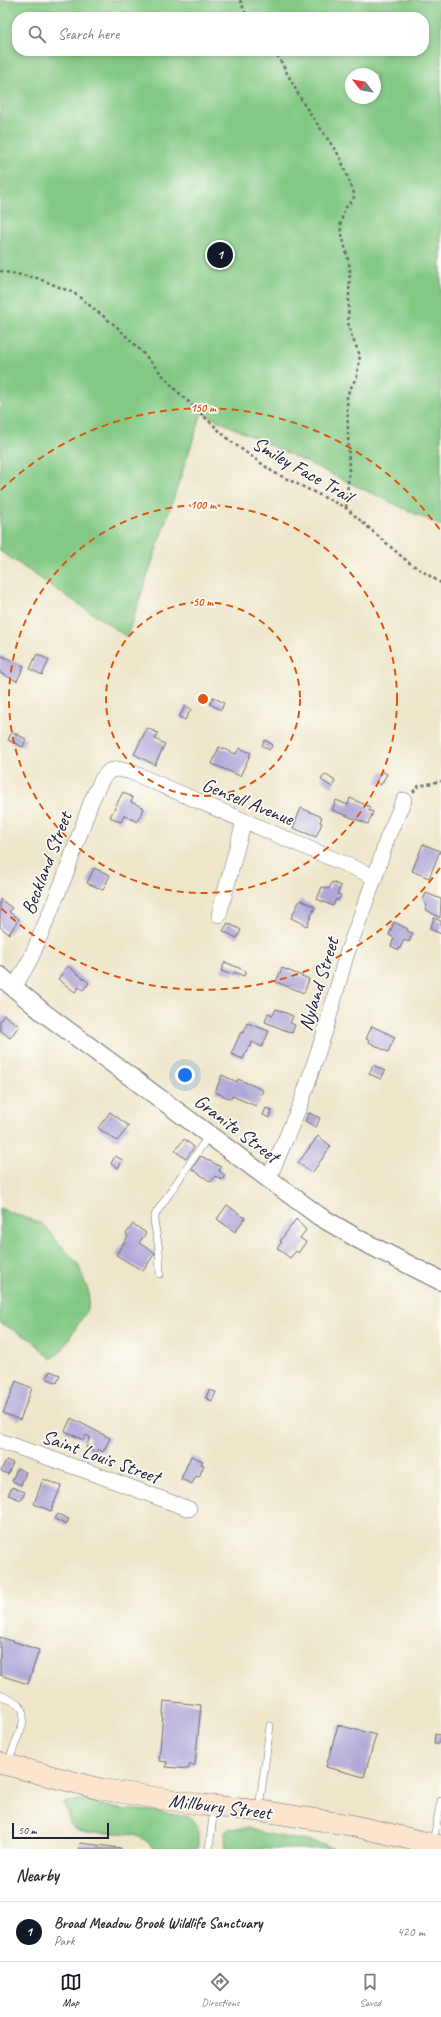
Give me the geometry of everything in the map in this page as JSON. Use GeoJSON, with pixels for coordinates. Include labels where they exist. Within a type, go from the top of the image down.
{"type":"FeatureCollection","features":[{"type":"Feature","properties":{"kind":"main road","name":"Millbury Street"},"geometry":{"type":"LineString","coordinates":[[3,1764],[100,1789],[350,1825],[437,1845]]}},
{"type":"Feature","properties":{"kind":"street","name":"Gensell Avenue"},"geometry":{"type":"LineString","coordinates":[[106,775],[110,771],[118,769],[131,772],[244,821],[305,845],[375,877]]}},
{"type":"Feature","properties":{"kind":"street","name":"Beckland Street"},"geometry":{"type":"LineString","coordinates":[[14,988],[31,958],[65,876],[91,802],[106,775]]}},
{"type":"Feature","properties":{"kind":"street","name":"Nyland Street"},"geometry":{"type":"LineString","coordinates":[[268,1180],[301,1103],[326,1028],[346,956],[375,877],[388,836],[404,800]]}},
{"type":"Feature","properties":{"kind":"street"},"geometry":{"type":"LineString","coordinates":[[219,915],[244,821]]}},
{"type":"Feature","properties":{"kind":"street","name":"Granite Street"},"geometry":{"type":"LineString","coordinates":[[0,976],[268,1180],[319,1216],[360,1240],[441,1281]]}},
{"type":"Feature","properties":{"kind":"street","name":"Saint Louis Street"},"geometry":{"type":"LineString","coordinates":[[0,1441],[189,1509]]}},
{"type":"Feature","properties":{"kind":"lane"},"geometry":{"type":"LineString","coordinates":[[160,1274],[159,1249],[154,1221],[156,1213],[209,1134]]}},
{"type":"Feature","properties":{"kind":"lane"},"geometry":{"type":"LineString","coordinates":[[0,1695],[16,1703],[23,1710],[23,1723],[3,1764]]}},
{"type":"Feature","properties":{"kind":"lane"},"geometry":{"type":"LineString","coordinates":[[258,1811],[270,1726]]}},
{"type":"Feature","properties":{"kind":"lane"},"geometry":{"type":"LineString","coordinates":[[437,1845],[441,1801]]}},
{"type":"Feature","properties":{"kind":"lane"},"geometry":{"type":"LineString","coordinates":[[209,1849],[215,1806]]}},
{"type":"Feature","properties":{"kind":"path"},"geometry":{"type":"LineString","coordinates":[[240,0],[245,12]]}},
{"type":"Feature","properties":{"kind":"path"},"geometry":{"type":"LineString","coordinates":[[277,56],[303,103],[340,157],[355,196],[344,210],[340,226],[350,268],[348,322],[352,337],[360,355],[357,376],[347,395],[349,472],[346,508]]}},
{"type":"Feature","properties":{"kind":"path","name":"Smiley Face Trail"},"geometry":{"type":"LineString","coordinates":[[0,271],[37,278],[74,293],[117,327],[174,388],[229,440],[273,472],[346,508],[408,562],[441,583]]}},
{"type":"Feature","properties":{"kind":"path"},"geometry":{"type":"LineString","coordinates":[[404,800],[419,786],[441,781]]}},
{"type":"Feature","properties":{"kind":"green space"},"geometry":{"type":"Polygon","coordinates":[[[0,0],[441,0],[441,526],[202,413],[127,637],[0,551],[0,0]]]}},
{"type":"Feature","properties":{"kind":"green space"},"geometry":{"type":"Polygon","coordinates":[[[0,1208],[42,1224],[78,1264],[89,1293],[88,1309],[61,1351],[51,1359],[32,1340],[0,1323],[0,1208]]]}},
{"type":"Feature","properties":{"kind":"green space"},"geometry":{"type":"Polygon","coordinates":[[[84,1800],[119,1809],[153,1811],[190,1817],[198,1827],[198,1849],[155,1849],[145,1840],[135,1835],[125,1833],[93,1833],[82,1831],[71,1826],[64,1802],[84,1800]]]}},
{"type":"Feature","properties":{"kind":"green space"},"geometry":{"type":"Polygon","coordinates":[[[248,1828],[269,1835],[313,1842],[334,1849],[226,1849],[225,1832],[229,1829],[248,1828]]]}},
{"type":"Feature","properties":{"kind":"building"},"geometry":{"type":"Polygon","coordinates":[[[37,654],[49,660],[42,675],[30,669],[37,654]]]}},
{"type":"Feature","properties":{"kind":"building"},"geometry":{"type":"Polygon","coordinates":[[[0,655],[24,666],[17,681],[0,673],[0,655]]]}},
{"type":"Feature","properties":{"kind":"building"},"geometry":{"type":"Polygon","coordinates":[[[213,697],[224,703],[221,710],[210,704],[213,697]]]}},
{"type":"Feature","properties":{"kind":"building"},"geometry":{"type":"Polygon","coordinates":[[[185,706],[191,709],[185,720],[179,717],[185,706]]]}},
{"type":"Feature","properties":{"kind":"building"},"geometry":{"type":"Polygon","coordinates":[[[147,728],[158,733],[155,739],[165,744],[155,765],[134,754],[147,728]]]}},
{"type":"Feature","properties":{"kind":"building"},"geometry":{"type":"Polygon","coordinates":[[[12,732],[26,739],[23,747],[8,740],[12,732]]]}},
{"type":"Feature","properties":{"kind":"building"},"geometry":{"type":"Polygon","coordinates":[[[265,740],[273,745],[269,750],[262,745],[265,740]]]}},
{"type":"Feature","properties":{"kind":"building"},"geometry":{"type":"Polygon","coordinates":[[[219,747],[236,754],[239,748],[251,753],[240,776],[212,764],[219,747]]]}},
{"type":"Feature","properties":{"kind":"building"},"geometry":{"type":"Polygon","coordinates":[[[382,771],[387,774],[381,785],[376,782],[382,771]]]}},
{"type":"Feature","properties":{"kind":"building"},"geometry":{"type":"Polygon","coordinates":[[[325,774],[335,781],[332,787],[321,780],[325,774]]]}},
{"type":"Feature","properties":{"kind":"building"},"geometry":{"type":"Polygon","coordinates":[[[123,792],[133,798],[131,802],[144,808],[137,822],[124,815],[121,822],[110,817],[123,792]]]}},
{"type":"Feature","properties":{"kind":"building"},"geometry":{"type":"Polygon","coordinates":[[[350,798],[370,807],[368,810],[373,812],[368,824],[332,810],[336,800],[348,805],[350,798]]]}},
{"type":"Feature","properties":{"kind":"building"},"geometry":{"type":"Polygon","coordinates":[[[301,808],[322,817],[320,822],[322,823],[316,837],[293,828],[301,808]]]}},
{"type":"Feature","properties":{"kind":"building"},"geometry":{"type":"Polygon","coordinates":[[[423,844],[440,851],[429,878],[412,871],[423,844]]]}},
{"type":"Feature","properties":{"kind":"building"},"geometry":{"type":"Polygon","coordinates":[[[94,868],[110,875],[103,890],[87,883],[94,868]]]}},
{"type":"Feature","properties":{"kind":"building"},"geometry":{"type":"Polygon","coordinates":[[[332,882],[341,886],[337,894],[341,895],[338,901],[336,899],[333,906],[317,899],[322,887],[329,889],[332,882]]]}},
{"type":"Feature","properties":{"kind":"building"},"geometry":{"type":"Polygon","coordinates":[[[426,893],[441,899],[440,918],[425,909],[427,905],[423,900],[426,893]]]}},
{"type":"Feature","properties":{"kind":"building"},"geometry":{"type":"Polygon","coordinates":[[[0,899],[12,908],[9,912],[19,919],[9,934],[0,927],[0,899]]]}},
{"type":"Feature","properties":{"kind":"building"},"geometry":{"type":"Polygon","coordinates":[[[300,900],[315,907],[307,926],[291,918],[300,900]]]}},
{"type":"Feature","properties":{"kind":"building"},"geometry":{"type":"Polygon","coordinates":[[[434,918],[441,921],[441,934],[430,929],[434,918]]]}},
{"type":"Feature","properties":{"kind":"building"},"geometry":{"type":"Polygon","coordinates":[[[394,922],[408,929],[407,931],[413,933],[409,942],[404,940],[399,950],[391,946],[394,938],[389,935],[394,922]]]}},
{"type":"Feature","properties":{"kind":"building"},"geometry":{"type":"Polygon","coordinates":[[[228,923],[241,930],[237,938],[223,931],[228,923]]]}},
{"type":"Feature","properties":{"kind":"building"},"geometry":{"type":"Polygon","coordinates":[[[225,962],[246,971],[244,976],[234,972],[233,975],[221,971],[225,962]]]}},
{"type":"Feature","properties":{"kind":"building"},"geometry":{"type":"Polygon","coordinates":[[[68,966],[89,983],[83,990],[79,987],[75,992],[58,979],[68,966]]]}},
{"type":"Feature","properties":{"kind":"building"},"geometry":{"type":"Polygon","coordinates":[[[282,968],[309,979],[304,993],[276,982],[282,968]]]}},
{"type":"Feature","properties":{"kind":"building"},"geometry":{"type":"Polygon","coordinates":[[[276,1009],[293,1016],[290,1023],[295,1025],[292,1033],[265,1022],[268,1013],[273,1015],[276,1009]]]}},
{"type":"Feature","properties":{"kind":"building"},"geometry":{"type":"Polygon","coordinates":[[[4,1015],[19,1026],[10,1038],[0,1030],[0,1021],[4,1015]]]}},
{"type":"Feature","properties":{"kind":"building"},"geometry":{"type":"Polygon","coordinates":[[[247,1023],[269,1031],[262,1047],[252,1042],[251,1047],[249,1046],[243,1059],[231,1054],[241,1032],[243,1033],[247,1023]]]}},
{"type":"Feature","properties":{"kind":"building"},"geometry":{"type":"Polygon","coordinates":[[[372,1026],[395,1037],[388,1052],[366,1039],[372,1026]]]}},
{"type":"Feature","properties":{"kind":"building"},"geometry":{"type":"Polygon","coordinates":[[[373,1065],[385,1071],[381,1079],[369,1074],[373,1065]]]}},
{"type":"Feature","properties":{"kind":"building"},"geometry":{"type":"Polygon","coordinates":[[[222,1075],[237,1082],[238,1079],[263,1090],[256,1106],[232,1096],[231,1099],[215,1092],[222,1075]]]}},
{"type":"Feature","properties":{"kind":"building"},"geometry":{"type":"Polygon","coordinates":[[[266,1108],[272,1110],[270,1118],[263,1115],[266,1108]]]}},
{"type":"Feature","properties":{"kind":"building"},"geometry":{"type":"Polygon","coordinates":[[[110,1112],[129,1126],[117,1141],[98,1128],[110,1112]]]}},
{"type":"Feature","properties":{"kind":"building"},"geometry":{"type":"Polygon","coordinates":[[[309,1113],[320,1118],[316,1127],[305,1121],[309,1113]]]}},
{"type":"Feature","properties":{"kind":"building"},"geometry":{"type":"Polygon","coordinates":[[[318,1136],[331,1146],[312,1173],[298,1163],[318,1136]]]}},
{"type":"Feature","properties":{"kind":"building"},"geometry":{"type":"Polygon","coordinates":[[[184,1139],[194,1147],[186,1159],[175,1151],[184,1139]]]}},
{"type":"Feature","properties":{"kind":"building"},"geometry":{"type":"Polygon","coordinates":[[[115,1156],[123,1160],[118,1168],[111,1164],[115,1156]]]}},
{"type":"Feature","properties":{"kind":"building"},"geometry":{"type":"Polygon","coordinates":[[[201,1156],[221,1167],[219,1171],[225,1175],[222,1180],[215,1176],[211,1182],[192,1169],[201,1156]]]}},
{"type":"Feature","properties":{"kind":"building"},"geometry":{"type":"Polygon","coordinates":[[[227,1205],[245,1218],[235,1232],[217,1219],[227,1205]]]}},
{"type":"Feature","properties":{"kind":"building"},"geometry":{"type":"Polygon","coordinates":[[[296,1219],[306,1230],[300,1238],[306,1242],[298,1253],[296,1251],[290,1258],[277,1248],[282,1242],[280,1241],[296,1219]]]}},
{"type":"Feature","properties":{"kind":"building"},"geometry":{"type":"Polygon","coordinates":[[[133,1224],[146,1233],[139,1243],[155,1253],[143,1271],[116,1255],[128,1236],[126,1234],[133,1224]]]}},
{"type":"Feature","properties":{"kind":"building"},"geometry":{"type":"Polygon","coordinates":[[[50,1371],[60,1375],[57,1383],[46,1378],[50,1371]]]}},
{"type":"Feature","properties":{"kind":"building"},"geometry":{"type":"Polygon","coordinates":[[[16,1381],[32,1388],[20,1420],[3,1413],[16,1381]]]}},
{"type":"Feature","properties":{"kind":"building"},"geometry":{"type":"Polygon","coordinates":[[[209,1390],[216,1392],[212,1401],[206,1398],[209,1390]]]}},
{"type":"Feature","properties":{"kind":"building"},"geometry":{"type":"Polygon","coordinates":[[[71,1418],[110,1438],[103,1452],[98,1449],[97,1453],[86,1448],[90,1437],[86,1435],[83,1440],[65,1431],[71,1418]]]}},
{"type":"Feature","properties":{"kind":"building"},"geometry":{"type":"Polygon","coordinates":[[[191,1456],[203,1461],[201,1464],[204,1465],[199,1477],[196,1476],[192,1484],[181,1479],[191,1456]]]}},
{"type":"Feature","properties":{"kind":"building"},"geometry":{"type":"Polygon","coordinates":[[[6,1460],[13,1463],[8,1474],[1,1471],[6,1460]]]}},
{"type":"Feature","properties":{"kind":"building"},"geometry":{"type":"Polygon","coordinates":[[[17,1468],[26,1472],[21,1485],[12,1481],[17,1468]]]}},
{"type":"Feature","properties":{"kind":"building"},"geometry":{"type":"Polygon","coordinates":[[[43,1479],[61,1486],[51,1511],[34,1504],[43,1479]]]}},
{"type":"Feature","properties":{"kind":"building"},"geometry":{"type":"Polygon","coordinates":[[[12,1487],[25,1492],[21,1500],[8,1495],[12,1487]]]}},
{"type":"Feature","properties":{"kind":"building"},"geometry":{"type":"Polygon","coordinates":[[[58,1514],[69,1519],[66,1525],[55,1519],[58,1514]]]}},
{"type":"Feature","properties":{"kind":"building"},"geometry":{"type":"Polygon","coordinates":[[[0,1637],[39,1650],[28,1684],[0,1675],[0,1637]]]}},
{"type":"Feature","properties":{"kind":"building"},"geometry":{"type":"Polygon","coordinates":[[[164,1701],[201,1705],[195,1765],[189,1765],[189,1769],[166,1767],[167,1762],[159,1761],[164,1701]]]}},
{"type":"Feature","properties":{"kind":"building"},"geometry":{"type":"Polygon","coordinates":[[[338,1725],[376,1735],[364,1777],[326,1767],[338,1725]]]}},
{"type":"Feature","properties":{"kind":"building"},"geometry":{"type":"Polygon","coordinates":[[[435,1734],[441,1735],[439,1744],[434,1744],[435,1734]]]}},
{"type":"Feature","properties":{"kind":"building"},"geometry":{"type":"Polygon","coordinates":[[[80,1843],[121,1848],[121,1849],[79,1849],[80,1843]]]}},
{"type":"Feature","properties":{"kind":"place","name":"Broad Meadow Brook Wildlife Sanctuary"},"geometry":{"type":"Point","coordinates":[220,255]}}]}
